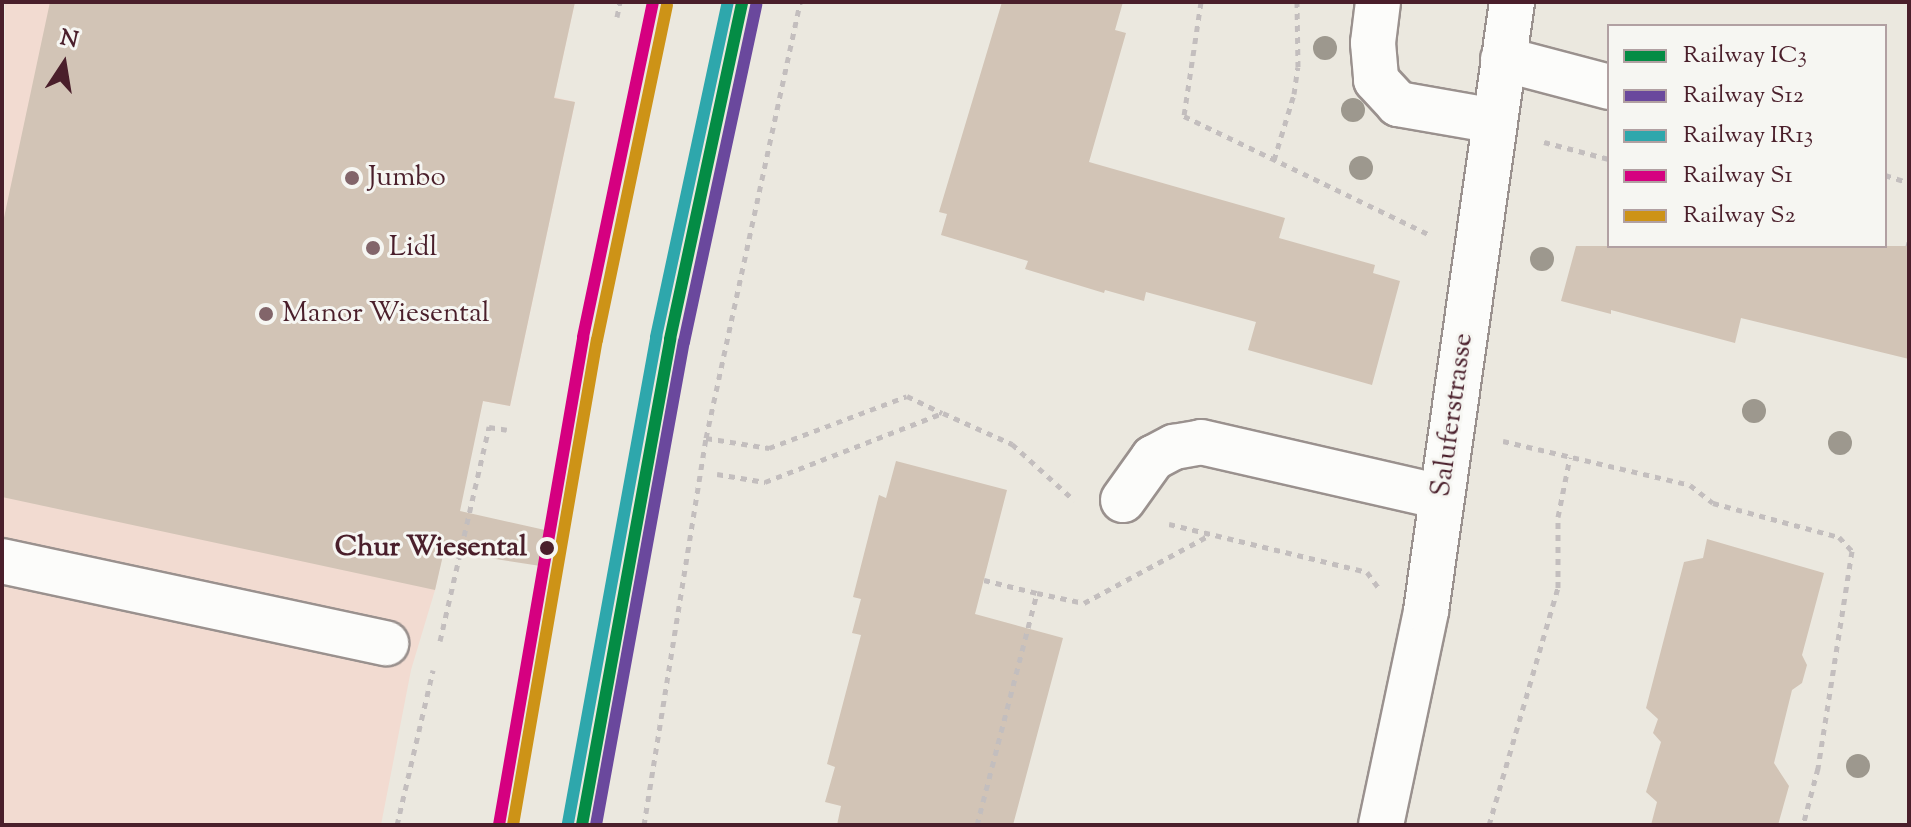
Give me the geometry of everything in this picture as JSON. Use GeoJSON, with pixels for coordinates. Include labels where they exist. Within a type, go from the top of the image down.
{"type":"FeatureCollection","features":[{"type":"Feature","properties":{"kind":"street"},"geometry":{"type":"LineString","coordinates":[[1378,2],[1373,43],[1376,80],[1398,104],[1514,130]]}},
{"type":"Feature","properties":{"kind":"street","name":"Saluferstrasse"},"geometry":{"type":"LineString","coordinates":[[1381,825],[1426,611],[1442,497],[1514,130],[1503,59],[1512,2]]}},
{"type":"Feature","properties":{"kind":"street"},"geometry":{"type":"LineString","coordinates":[[1503,59],[1607,86]]}},
{"type":"Feature","properties":{"kind":"street"},"geometry":{"type":"LineString","coordinates":[[1120,508],[1153,458],[1174,447],[1201,442],[1442,497]]}},
{"type":"Feature","properties":{"kind":"street"},"geometry":{"type":"LineString","coordinates":[[2,561],[386,643]]}},
{"type":"Feature","properties":{"kind":"path"},"geometry":{"type":"LineString","coordinates":[[617,17],[620,2]]}},
{"type":"Feature","properties":{"kind":"path"},"geometry":{"type":"LineString","coordinates":[[644,825],[706,438],[800,2]]}},
{"type":"Feature","properties":{"kind":"path"},"geometry":{"type":"LineString","coordinates":[[1201,2],[1184,116],[1429,235]]}},
{"type":"Feature","properties":{"kind":"path"},"geometry":{"type":"LineString","coordinates":[[1274,160],[1294,94],[1298,67],[1297,2]]}},
{"type":"Feature","properties":{"kind":"path"},"geometry":{"type":"LineString","coordinates":[[1514,130],[1607,158]]}},
{"type":"Feature","properties":{"kind":"path"},"geometry":{"type":"LineString","coordinates":[[1887,176],[1909,183]]}},
{"type":"Feature","properties":{"kind":"path"},"geometry":{"type":"LineString","coordinates":[[706,438],[769,448],[907,396],[1012,444],[1069,499],[1120,508],[1367,572],[1382,594]]}},
{"type":"Feature","properties":{"kind":"path"},"geometry":{"type":"LineString","coordinates":[[717,474],[765,482],[943,413]]}},
{"type":"Feature","properties":{"kind":"path"},"geometry":{"type":"LineString","coordinates":[[397,825],[489,427],[507,430]]}},
{"type":"Feature","properties":{"kind":"path"},"geometry":{"type":"LineString","coordinates":[[1500,440],[1690,485],[1713,503],[1839,537],[1852,551],[1818,768],[1803,825]]}},
{"type":"Feature","properties":{"kind":"path"},"geometry":{"type":"LineString","coordinates":[[1489,825],[1558,588],[1558,517],[1570,457]]}},
{"type":"Feature","properties":{"kind":"path"},"geometry":{"type":"LineString","coordinates":[[984,580],[1084,603],[1211,534]]}},
{"type":"Feature","properties":{"kind":"path"},"geometry":{"type":"LineString","coordinates":[[977,825],[1037,593]]}},
{"type":"Feature","properties":{"kind":"shaded area","name":"Manor Wiesental"},"geometry":{"type":"Polygon","coordinates":[[[5,2],[575,2],[554,97],[575,102],[510,406],[483,401],[476,432],[469,431],[435,590],[411,670],[381,825],[2,825],[5,2]]]}},
{"type":"Feature","properties":{"kind":"building","name":"Manor Wiesental"},"geometry":{"type":"Polygon","coordinates":[[[50,2],[575,2],[554,98],[575,102],[510,406],[483,401],[460,511],[554,532],[547,567],[444,551],[435,590],[2,497],[2,227],[50,2]]]}},
{"type":"Feature","properties":{"kind":"building"},"geometry":{"type":"Polygon","coordinates":[[[1002,2],[1123,2],[1115,30],[1126,33],[1089,162],[1285,218],[1279,238],[1375,265],[1373,273],[1400,281],[1372,385],[1248,350],[1256,322],[1146,292],[1144,301],[1105,290],[1104,293],[1025,269],[1028,261],[941,235],[947,214],[939,212],[1002,2]]]}},
{"type":"Feature","properties":{"kind":"building"},"geometry":{"type":"Polygon","coordinates":[[[1576,246],[1909,246],[1909,359],[1741,318],[1735,343],[1611,310],[1611,314],[1561,301],[1576,246]]]}},
{"type":"Feature","properties":{"kind":"building"},"geometry":{"type":"Polygon","coordinates":[[[896,461],[1007,490],[975,614],[1063,638],[1013,825],[837,825],[841,806],[825,802],[835,767],[827,764],[861,635],[852,633],[861,599],[853,597],[879,495],[886,498],[896,461]]]}},
{"type":"Feature","properties":{"kind":"building"},"geometry":{"type":"Polygon","coordinates":[[[1707,539],[1824,573],[1802,655],[1807,665],[1802,683],[1792,690],[1774,763],[1789,786],[1778,825],[1651,825],[1657,802],[1646,792],[1661,742],[1653,733],[1658,719],[1646,708],[1684,562],[1703,558],[1707,539]]]}},
{"type":"Feature","properties":{"kind":"rail line","name":"S1"},"geometry":{"type":"LineString","coordinates":[[499,825],[583,337],[653,2]]}},
{"type":"Feature","properties":{"kind":"rail line","name":"IR13"},"geometry":{"type":"LineString","coordinates":[[568,823],[656,337],[728,2]]}},
{"type":"Feature","properties":{"kind":"rail line","name":"IC3"},"geometry":{"type":"LineString","coordinates":[[582,825],[670,339],[742,2]]}},
{"type":"Feature","properties":{"kind":"rail line","name":"S2"},"geometry":{"type":"LineString","coordinates":[[513,825],[597,340],[667,5]]}},
{"type":"Feature","properties":{"kind":"rail line","name":"S12"},"geometry":{"type":"LineString","coordinates":[[596,825],[684,342],[756,5]]}},
{"type":"Feature","properties":{"kind":"place","name":"Jumbo"},"geometry":{"type":"Point","coordinates":[352,178]}},
{"type":"Feature","properties":{"kind":"place","name":"Lidl"},"geometry":{"type":"Point","coordinates":[373,248]}},
{"type":"Feature","properties":{"kind":"place","name":"Manor Wiesental"},"geometry":{"type":"Point","coordinates":[266,314]}},
{"type":"Feature","properties":{"kind":"place","name":"Chur Wiesental"},"geometry":{"type":"Point","coordinates":[547,548]}}]}
